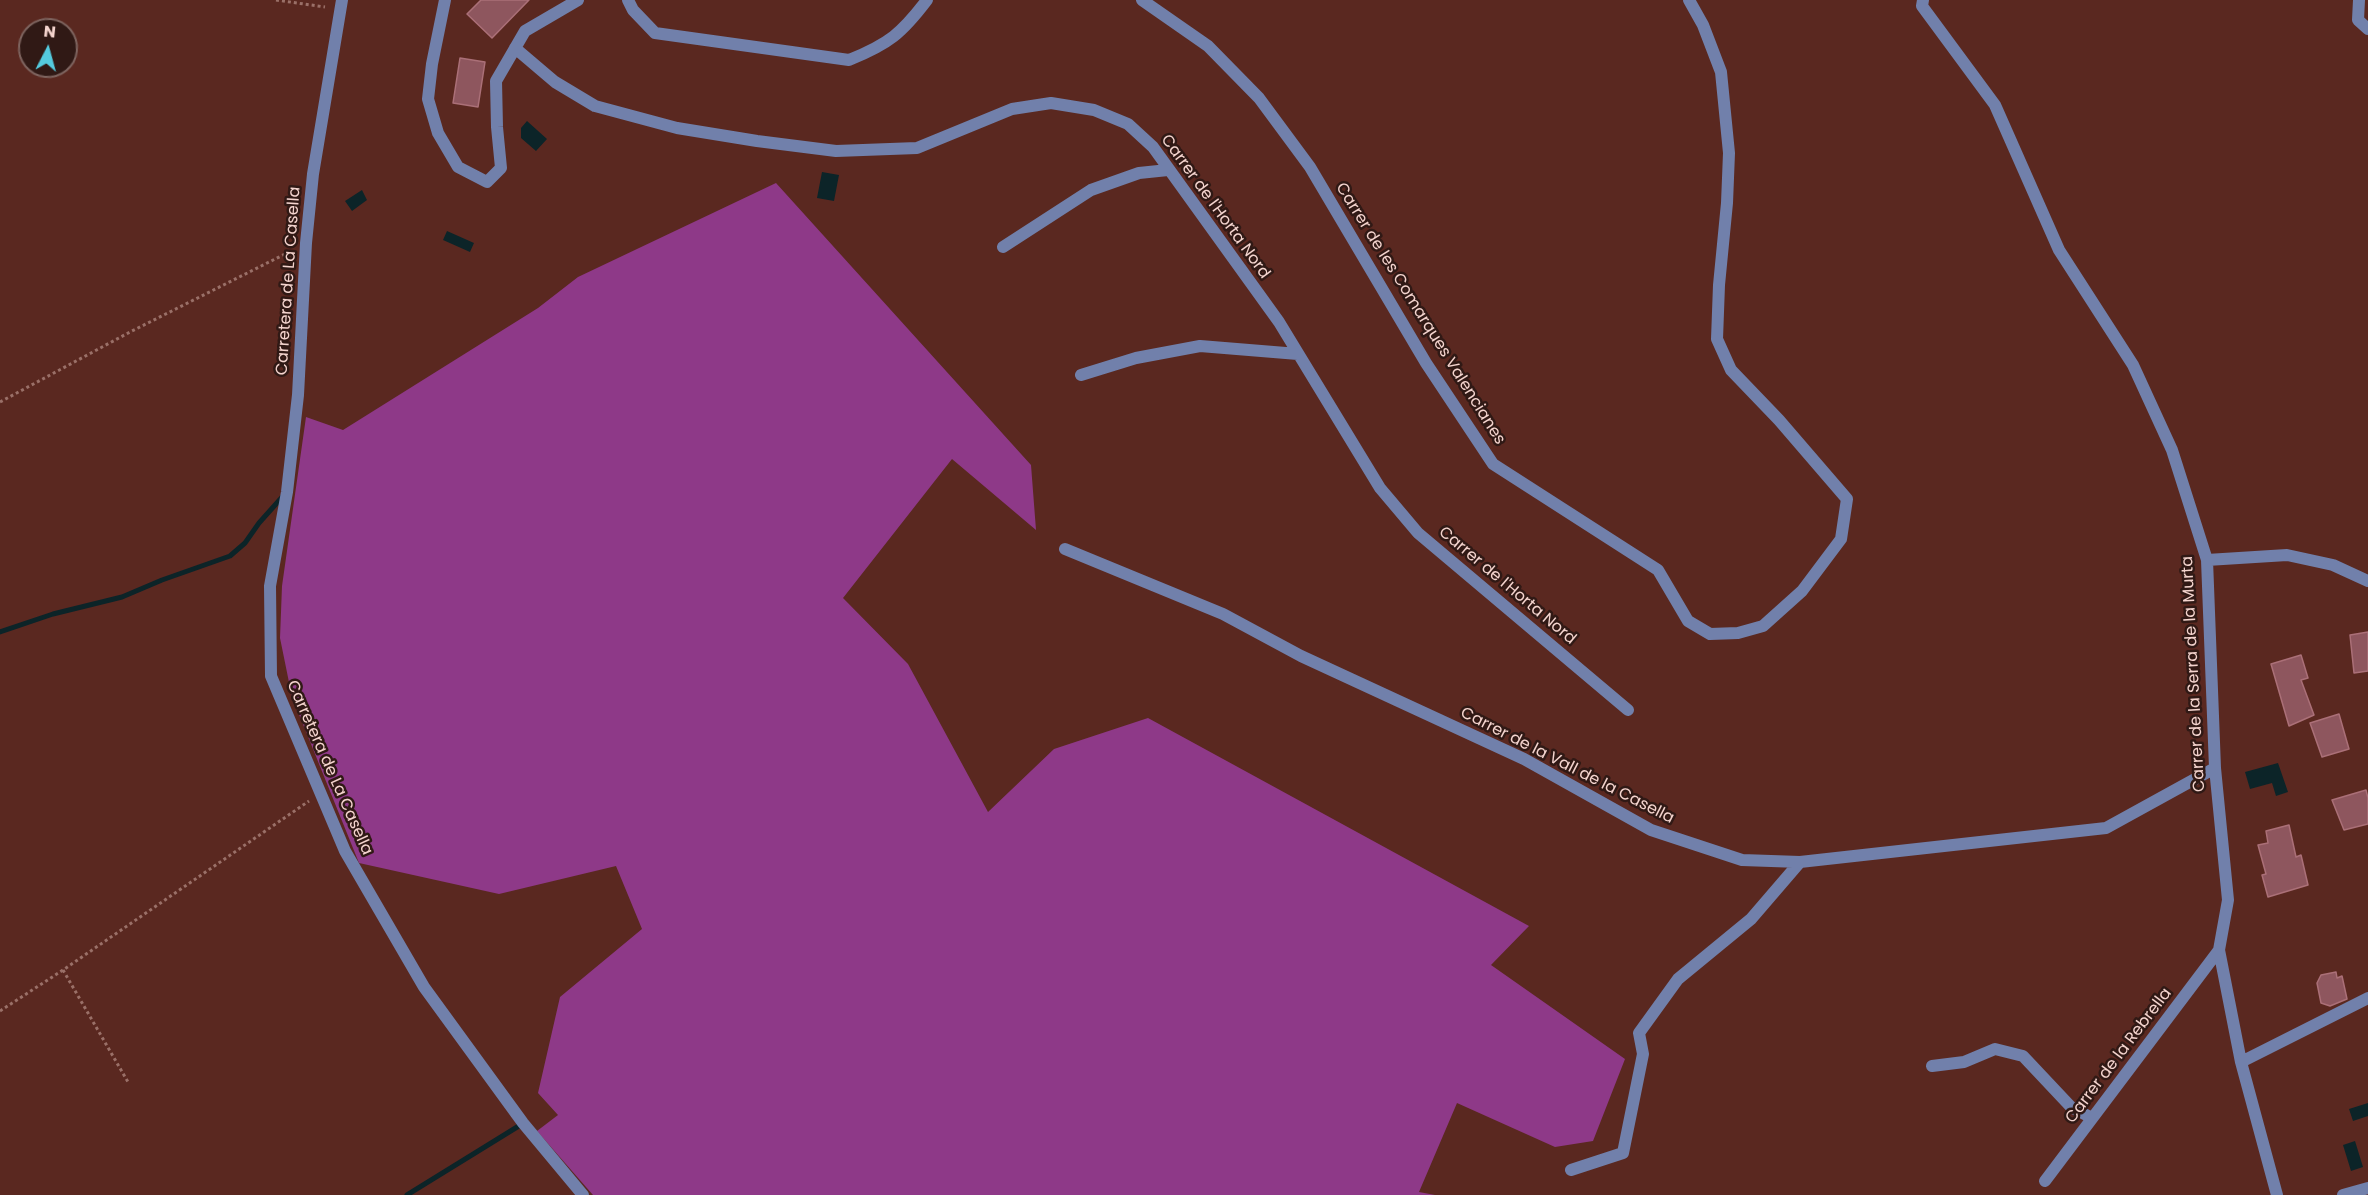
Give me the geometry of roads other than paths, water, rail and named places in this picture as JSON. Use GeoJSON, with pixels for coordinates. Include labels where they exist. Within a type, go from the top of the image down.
{"type":"FeatureCollection","features":[{"type":"Feature","properties":{"kind":"street"},"geometry":{"type":"LineString","coordinates":[[445,0],[432,64],[428,99],[438,133],[458,167],[487,182],[501,168],[496,81],[525,31],[578,0]]}},
{"type":"Feature","properties":{"kind":"street"},"geometry":{"type":"LineString","coordinates":[[628,0],[633,10],[655,33],[849,60],[874,50],[905,29],[927,0]]}},
{"type":"Feature","properties":{"kind":"street","name":"Carrer de les Comarques Valencianes"},"geometry":{"type":"LineString","coordinates":[[1142,0],[1208,46],[1259,98],[1310,166],[1426,363],[1493,464],[1658,570],[1688,621],[1710,634],[1738,633],[1763,626],[1802,591],[1841,539],[1847,498],[1779,420],[1731,370],[1717,339],[1729,153],[1721,72],[1703,25],[1689,0]]}},
{"type":"Feature","properties":{"kind":"street","name":"Carrer de la Serra de la Murta"},"geometry":{"type":"LineString","coordinates":[[1923,0],[1922,6],[1995,105],[2059,250],[2133,365],[2172,450],[2207,560],[2215,768],[2228,900],[2218,950],[2241,1062],[2277,1195]]}},
{"type":"Feature","properties":{"kind":"street"},"geometry":{"type":"LineString","coordinates":[[2359,0],[2358,20],[2368,29]]}},
{"type":"Feature","properties":{"kind":"street","name":"Carretera de La Casella"},"geometry":{"type":"LineString","coordinates":[[342,5],[313,174],[306,243],[296,406],[287,492],[270,586],[271,675],[319,794],[345,851],[424,987],[523,1123],[583,1195]]}},
{"type":"Feature","properties":{"kind":"street","name":"Carrer de l'Horta Nord"},"geometry":{"type":"LineString","coordinates":[[515,48],[555,82],[595,106],[677,128],[836,151],[917,148],[1012,109],[1051,103],[1094,110],[1128,124],[1153,147],[1272,312],[1380,488],[1418,533],[1628,710]]}},
{"type":"Feature","properties":{"kind":"street"},"geometry":{"type":"LineString","coordinates":[[1003,247],[1091,190],[1139,173],[1168,170]]}},
{"type":"Feature","properties":{"kind":"street"},"geometry":{"type":"LineString","coordinates":[[1081,375],[1136,358],[1200,346],[1298,354]]}},
{"type":"Feature","properties":{"kind":"street","name":"Carrer de la Vall de la Casella"},"geometry":{"type":"LineString","coordinates":[[1065,549],[1223,614],[1301,656],[1524,759],[1651,830],[1743,860],[1800,862],[2106,828],[2215,768]]}},
{"type":"Feature","properties":{"kind":"street"},"geometry":{"type":"LineString","coordinates":[[2207,560],[2287,555],[2333,565],[2368,581]]}},
{"type":"Feature","properties":{"kind":"street"},"geometry":{"type":"LineString","coordinates":[[1571,1170],[1623,1152],[1643,1054],[1639,1033],[1678,979],[1751,919],[1800,862]]}},
{"type":"Feature","properties":{"kind":"street","name":"Carrer de la Rebrella"},"geometry":{"type":"LineString","coordinates":[[2045,1181],[2218,950]]}},
{"type":"Feature","properties":{"kind":"street"},"geometry":{"type":"LineString","coordinates":[[2241,1062],[2368,998]]}},
{"type":"Feature","properties":{"kind":"street"},"geometry":{"type":"LineString","coordinates":[[1932,1066],[1965,1062],[1995,1049],[2023,1056],[2072,1107],[2092,1118]]}},
{"type":"Feature","properties":{"kind":"street"},"geometry":{"type":"LineString","coordinates":[[2343,1195],[2368,1188]]}},
{"type":"Feature","properties":{"kind":"water"},"geometry":{"type":"Polygon","coordinates":[[[527,121],[547,139],[536,151],[521,138],[521,128],[527,121]]]}},
{"type":"Feature","properties":{"kind":"water"},"geometry":{"type":"Polygon","coordinates":[[[822,172],[839,175],[834,201],[817,198],[822,172]]]}},
{"type":"Feature","properties":{"kind":"water"},"geometry":{"type":"Polygon","coordinates":[[[362,190],[367,200],[352,211],[345,201],[362,190]]]}},
{"type":"Feature","properties":{"kind":"water"},"geometry":{"type":"Polygon","coordinates":[[[447,231],[474,243],[470,252],[443,240],[447,231]]]}},
{"type":"Feature","properties":{"kind":"water"},"geometry":{"type":"Polygon","coordinates":[[[2278,763],[2288,792],[2276,796],[2272,783],[2250,789],[2245,772],[2278,763]]]}},
{"type":"Feature","properties":{"kind":"water"},"geometry":{"type":"Polygon","coordinates":[[[2368,1103],[2368,1116],[2353,1121],[2349,1109],[2368,1103]]]}},
{"type":"Feature","properties":{"kind":"water"},"geometry":{"type":"Polygon","coordinates":[[[2355,1141],[2363,1167],[2351,1171],[2343,1145],[2355,1141]]]}},
{"type":"Feature","properties":{"kind":"waterway"},"geometry":{"type":"LineString","coordinates":[[0,632],[53,614],[122,597],[230,556],[245,543],[284,495]]}},
{"type":"Feature","properties":{"kind":"waterway"},"geometry":{"type":"LineString","coordinates":[[407,1195],[522,1124]]}}]}
